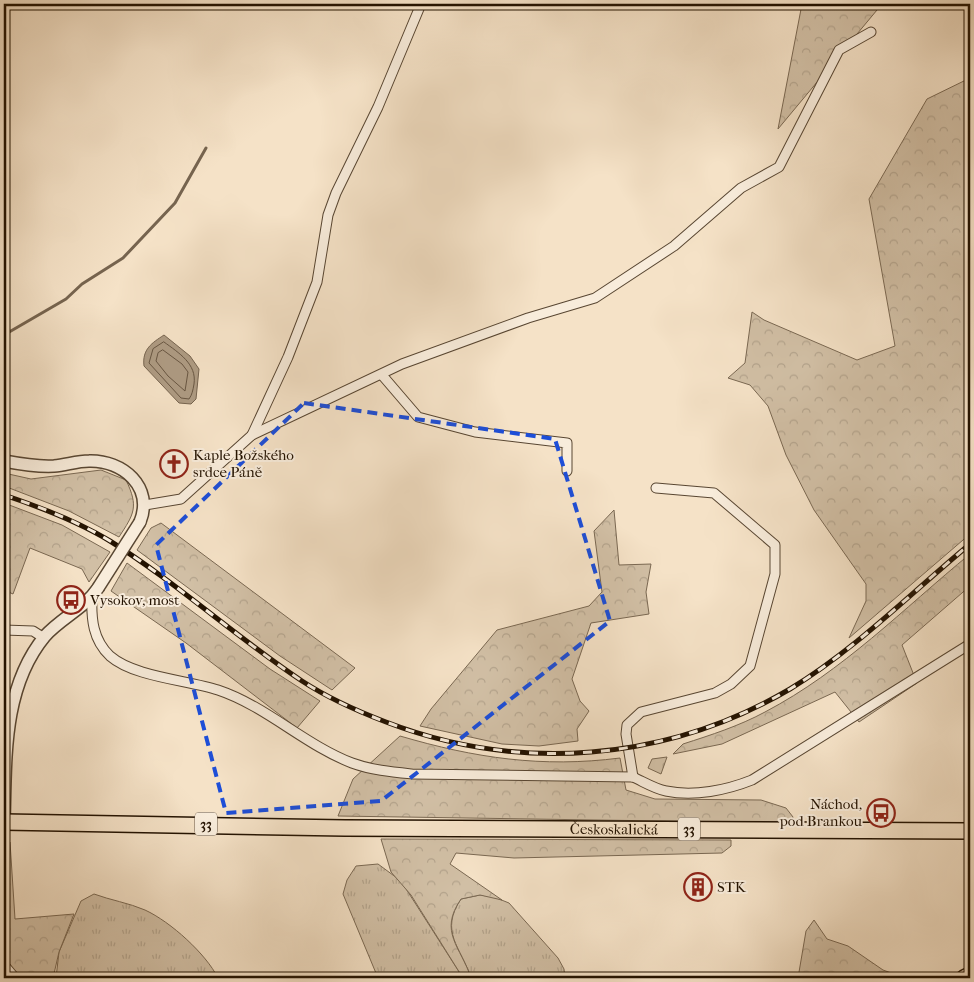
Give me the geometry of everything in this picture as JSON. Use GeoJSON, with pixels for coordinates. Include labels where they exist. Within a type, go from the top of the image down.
{"type":"FeatureCollection","features":[{"type":"Feature","properties":{"kind":"main road","name":"Českoskalická"},"geometry":{"type":"LineString","coordinates":[[4,822],[408,828],[970,831]]}},
{"type":"Feature","properties":{"kind":"main road"},"geometry":{"type":"LineString","coordinates":[[964,978],[970,975]]}},
{"type":"Feature","properties":{"kind":"street"},"geometry":{"type":"LineString","coordinates":[[252,435],[288,357],[317,282],[328,215],[336,193],[378,108],[421,4]]}},
{"type":"Feature","properties":{"kind":"street"},"geometry":{"type":"LineString","coordinates":[[144,504],[181,499],[252,435],[402,364],[528,318],[595,298],[674,246],[741,188],[779,167],[839,50],[871,32]]}},
{"type":"Feature","properties":{"kind":"street"},"geometry":{"type":"LineString","coordinates":[[382,375],[418,417],[475,432],[568,443],[567,471]]}},
{"type":"Feature","properties":{"kind":"street"},"geometry":{"type":"LineString","coordinates":[[4,462],[54,466],[88,460],[105,462],[132,477],[142,491],[144,504],[140,522],[95,592],[60,621],[44,638],[30,657],[14,692],[6,751],[4,822]]}},
{"type":"Feature","properties":{"kind":"street"},"geometry":{"type":"LineString","coordinates":[[634,777],[626,734],[627,725],[641,712],[715,693],[731,684],[750,666],[775,574],[775,544],[714,493],[656,488]]}},
{"type":"Feature","properties":{"kind":"street"},"geometry":{"type":"LineString","coordinates":[[95,592],[91,614],[98,641],[110,656],[125,666],[141,672],[192,682],[232,695],[353,763],[382,770],[421,774],[634,777],[665,791],[679,792],[729,789],[752,780],[970,644]]}},
{"type":"Feature","properties":{"kind":"street"},"geometry":{"type":"LineString","coordinates":[[4,630],[33,631],[44,638]]}},
{"type":"Feature","properties":{"kind":"street"},"geometry":{"type":"LineString","coordinates":[[4,965],[15,978]]}},
{"type":"Feature","properties":{"kind":"highlighted area"},"geometry":{"type":"Polygon","coordinates":[[[304,403],[555,439],[610,621],[381,801],[226,813],[156,545],[304,403]]]}},
{"type":"Feature","properties":{"kind":"green space"},"geometry":{"type":"Polygon","coordinates":[[[802,4],[882,4],[778,129],[802,4]]]}},
{"type":"Feature","properties":{"kind":"green space"},"geometry":{"type":"Polygon","coordinates":[[[970,78],[970,534],[849,638],[866,601],[866,584],[814,510],[786,455],[768,406],[750,385],[728,378],[745,363],[752,312],[764,320],[857,360],[895,346],[869,199],[927,99],[970,78]]]}},
{"type":"Feature","properties":{"kind":"green space"},"geometry":{"type":"Polygon","coordinates":[[[101,470],[126,480],[130,489],[133,510],[119,537],[69,511],[4,486],[4,473],[31,479],[101,470]]]}},
{"type":"Feature","properties":{"kind":"green space"},"geometry":{"type":"Polygon","coordinates":[[[4,503],[62,525],[110,552],[89,582],[82,569],[30,548],[13,594],[4,590],[4,503]]]}},
{"type":"Feature","properties":{"kind":"green space"},"geometry":{"type":"Polygon","coordinates":[[[614,510],[619,565],[651,564],[646,592],[649,614],[591,623],[572,679],[580,701],[589,711],[577,729],[578,741],[539,746],[502,744],[420,726],[431,709],[497,630],[589,606],[602,592],[594,531],[614,510]]]}},
{"type":"Feature","properties":{"kind":"green space"},"geometry":{"type":"Polygon","coordinates":[[[161,523],[355,668],[332,690],[280,656],[137,550],[151,528],[161,523]]]}},
{"type":"Feature","properties":{"kind":"green space"},"geometry":{"type":"Polygon","coordinates":[[[970,554],[970,586],[902,645],[917,683],[859,722],[835,692],[722,744],[673,754],[683,744],[735,726],[765,712],[821,678],[872,638],[970,554]]]}},
{"type":"Feature","properties":{"kind":"green space"},"geometry":{"type":"Polygon","coordinates":[[[127,563],[270,669],[320,701],[297,728],[186,643],[111,591],[127,563]]]}},
{"type":"Feature","properties":{"kind":"green space"},"geometry":{"type":"Polygon","coordinates":[[[400,736],[455,750],[509,759],[563,762],[620,758],[626,790],[655,799],[761,800],[786,808],[793,817],[791,823],[338,816],[353,779],[400,736]]]}},
{"type":"Feature","properties":{"kind":"green space"},"geometry":{"type":"Polygon","coordinates":[[[667,757],[661,774],[648,768],[652,759],[667,757]]]}},
{"type":"Feature","properties":{"kind":"green space"},"geometry":{"type":"Polygon","coordinates":[[[381,839],[731,840],[731,846],[722,853],[514,858],[456,853],[450,864],[502,900],[480,895],[461,899],[454,911],[451,930],[471,978],[463,978],[411,895],[391,872],[381,839]]]}},
{"type":"Feature","properties":{"kind":"green space"},"geometry":{"type":"Polygon","coordinates":[[[4,842],[10,842],[15,919],[74,914],[59,952],[53,978],[4,978],[4,842]]]}},
{"type":"Feature","properties":{"kind":"green space"},"geometry":{"type":"Polygon","coordinates":[[[378,864],[401,881],[463,978],[378,978],[343,894],[347,880],[356,866],[378,864]]]}},
{"type":"Feature","properties":{"kind":"green space"},"geometry":{"type":"Polygon","coordinates":[[[94,894],[145,910],[166,922],[196,949],[218,978],[56,978],[59,952],[81,901],[94,894]]]}},
{"type":"Feature","properties":{"kind":"green space"},"geometry":{"type":"Polygon","coordinates":[[[480,895],[494,897],[509,903],[558,958],[564,969],[565,978],[471,978],[454,939],[452,921],[461,899],[480,895]]]}},
{"type":"Feature","properties":{"kind":"green space"},"geometry":{"type":"Polygon","coordinates":[[[814,920],[827,939],[848,946],[883,970],[905,978],[798,978],[806,931],[814,920]]]}},
{"type":"Feature","properties":{"kind":"water"},"geometry":{"type":"Polygon","coordinates":[[[164,335],[190,356],[199,369],[196,399],[191,404],[179,403],[144,366],[146,351],[164,335]]]}},
{"type":"Feature","properties":{"kind":"waterway"},"geometry":{"type":"LineString","coordinates":[[4,335],[66,299],[82,284],[123,258],[175,203],[206,148]]}},
{"type":"Feature","properties":{"kind":"railway"},"geometry":{"type":"LineString","coordinates":[[4,495],[58,515],[110,541],[159,574],[302,681],[343,704],[386,722],[436,738],[488,749],[540,753],[591,752],[643,745],[693,732],[742,713],[790,689],[838,656],[883,620],[970,544]]}},
{"type":"Feature","properties":{"kind":"place","name":"Kaple Božského srdce Páně"},"geometry":{"type":"Point","coordinates":[174,464]}},
{"type":"Feature","properties":{"kind":"place","name":"Vysokov, most"},"geometry":{"type":"Point","coordinates":[71,600]}},
{"type":"Feature","properties":{"kind":"place","name":"Náchod, pod Brankou"},"geometry":{"type":"Point","coordinates":[881,813]}},
{"type":"Feature","properties":{"kind":"place","name":"STK"},"geometry":{"type":"Point","coordinates":[698,887]}}]}
